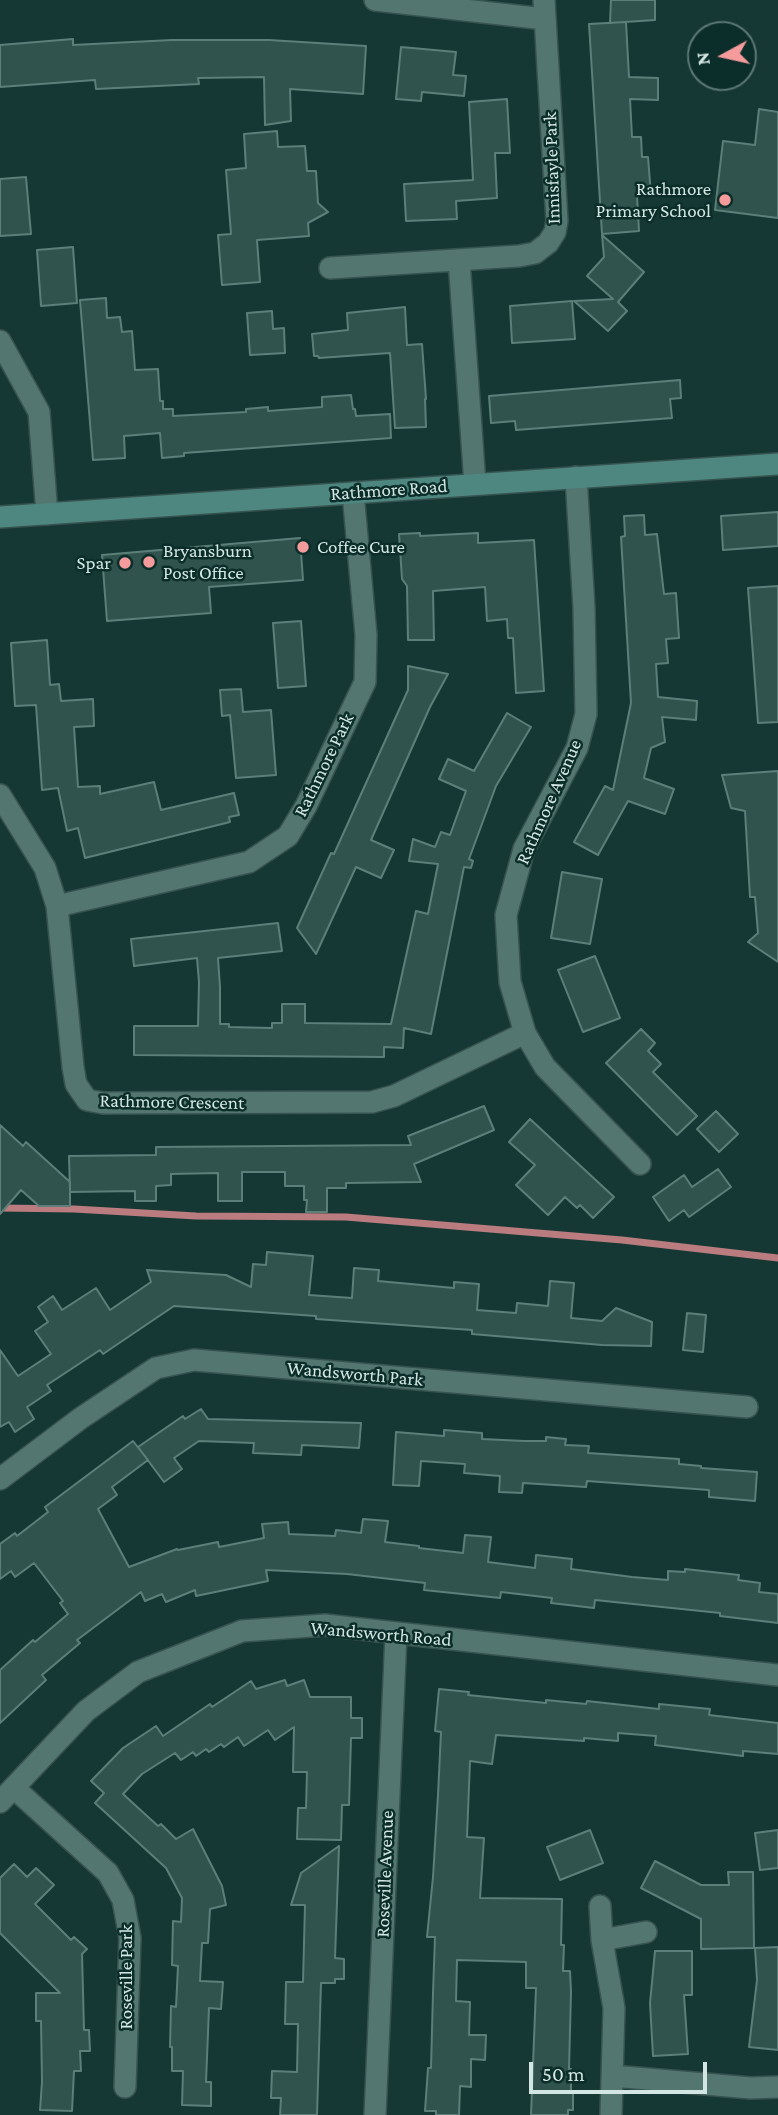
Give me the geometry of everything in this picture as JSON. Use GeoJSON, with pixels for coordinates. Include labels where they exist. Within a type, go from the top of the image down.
{"type":"FeatureCollection","features":[{"type":"Feature","properties":{"kind":"street"},"geometry":{"type":"LineString","coordinates":[[375,0],[544,9]]}},
{"type":"Feature","properties":{"kind":"street","name":"Innisfayle Park"},"geometry":{"type":"LineString","coordinates":[[330,268],[535,253],[548,243],[555,232],[557,221],[544,9]]}},
{"type":"Feature","properties":{"kind":"street"},"geometry":{"type":"LineString","coordinates":[[459,260],[475,484]]}},
{"type":"Feature","properties":{"kind":"street"},"geometry":{"type":"LineString","coordinates":[[0,341],[38,412],[47,514]]}},
{"type":"Feature","properties":{"kind":"street","name":"Rathmore Road"},"geometry":{"type":"LineString","coordinates":[[0,517],[778,464]]}},
{"type":"Feature","properties":{"kind":"street","name":"Rathmore Avenue"},"geometry":{"type":"LineString","coordinates":[[576,477],[584,608],[586,714],[577,748],[524,849],[506,915],[510,982],[525,1033],[545,1068],[640,1164]]}},
{"type":"Feature","properties":{"kind":"street","name":"Rathmore Park"},"geometry":{"type":"LineString","coordinates":[[57,906],[248,862],[288,836],[306,806],[365,682],[366,635],[353,493]]}},
{"type":"Feature","properties":{"kind":"street","name":"Rathmore Crescent"},"geometry":{"type":"LineString","coordinates":[[0,795],[45,868],[57,906],[73,1068],[76,1084],[87,1100],[103,1103],[372,1102],[394,1096],[525,1033]]}},
{"type":"Feature","properties":{"kind":"street","name":"Wandsworth Park"},"geometry":{"type":"LineString","coordinates":[[0,1479],[80,1418],[156,1368],[194,1360],[747,1407]]}},
{"type":"Feature","properties":{"kind":"street","name":"Wandsworth Road"},"geometry":{"type":"LineString","coordinates":[[7,1795],[86,1711],[138,1672],[242,1631],[325,1626],[778,1675]]}},
{"type":"Feature","properties":{"kind":"street","name":"Roseville Avenue"},"geometry":{"type":"LineString","coordinates":[[375,2114],[396,1634]]}},
{"type":"Feature","properties":{"kind":"street","name":"Roseville Park"},"geometry":{"type":"LineString","coordinates":[[7,1795],[108,1873],[123,1900],[130,1938],[125,2087]]}},
{"type":"Feature","properties":{"kind":"street"},"geometry":{"type":"LineString","coordinates":[[600,1906],[602,1940],[614,2008],[611,2115]]}},
{"type":"Feature","properties":{"kind":"street"},"geometry":{"type":"LineString","coordinates":[[602,1940],[646,1932]]}},
{"type":"Feature","properties":{"kind":"street"},"geometry":{"type":"LineString","coordinates":[[613,2076],[751,2088],[778,2087]]}},
{"type":"Feature","properties":{"kind":"building"},"geometry":{"type":"Polygon","coordinates":[[[611,0],[655,0],[655,20],[610,23],[611,0]]]}},
{"type":"Feature","properties":{"kind":"building"},"geometry":{"type":"Polygon","coordinates":[[[626,22],[629,77],[658,78],[658,100],[630,99],[632,137],[641,137],[642,157],[648,157],[651,195],[637,196],[639,231],[602,234],[589,24],[626,22]]]}},
{"type":"Feature","properties":{"kind":"building"},"geometry":{"type":"Polygon","coordinates":[[[73,39],[73,45],[172,40],[269,40],[366,46],[363,94],[290,89],[291,121],[265,125],[264,77],[198,78],[199,84],[96,89],[95,80],[0,87],[0,45],[73,39]]]}},
{"type":"Feature","properties":{"kind":"building"},"geometry":{"type":"Polygon","coordinates":[[[401,47],[456,52],[453,75],[466,76],[464,96],[422,92],[421,101],[396,99],[401,47]]]}},
{"type":"Feature","properties":{"kind":"building"},"geometry":{"type":"Polygon","coordinates":[[[507,99],[510,153],[495,153],[497,198],[456,201],[457,219],[406,221],[404,184],[473,180],[469,102],[507,99]]]}},
{"type":"Feature","properties":{"kind":"building"},"geometry":{"type":"Polygon","coordinates":[[[759,109],[778,112],[778,218],[715,210],[723,141],[755,145],[759,109]]]}},
{"type":"Feature","properties":{"kind":"building"},"geometry":{"type":"Polygon","coordinates":[[[277,131],[278,147],[305,146],[307,171],[316,171],[318,203],[328,212],[308,223],[309,236],[257,240],[260,282],[222,285],[218,235],[231,234],[226,170],[246,168],[244,134],[277,131]]]}},
{"type":"Feature","properties":{"kind":"building"},"geometry":{"type":"Polygon","coordinates":[[[26,177],[31,234],[0,236],[0,179],[26,177]]]}},
{"type":"Feature","properties":{"kind":"building"},"geometry":{"type":"Polygon","coordinates":[[[602,235],[644,272],[618,302],[627,311],[608,331],[574,301],[613,299],[587,276],[604,257],[602,235]]]}},
{"type":"Feature","properties":{"kind":"building"},"geometry":{"type":"Polygon","coordinates":[[[73,247],[77,303],[41,306],[37,250],[73,247]]]}},
{"type":"Feature","properties":{"kind":"building"},"geometry":{"type":"Polygon","coordinates":[[[106,298],[107,318],[120,317],[122,332],[132,331],[135,370],[158,369],[160,401],[163,401],[163,409],[173,409],[173,416],[246,412],[246,409],[268,407],[268,411],[322,407],[322,397],[351,395],[356,416],[390,414],[391,438],[184,453],[184,456],[162,458],[160,433],[124,436],[125,458],[93,460],[80,300],[106,298]]]}},
{"type":"Feature","properties":{"kind":"building"},"geometry":{"type":"Polygon","coordinates":[[[572,301],[575,339],[512,343],[510,306],[572,301]]]}},
{"type":"Feature","properties":{"kind":"building"},"geometry":{"type":"Polygon","coordinates":[[[405,307],[407,345],[422,344],[426,427],[395,428],[390,353],[319,358],[314,356],[312,334],[348,330],[347,313],[405,307]]]}},
{"type":"Feature","properties":{"kind":"building"},"geometry":{"type":"Polygon","coordinates":[[[272,311],[273,329],[284,328],[285,353],[250,355],[247,313],[272,311]]]}},
{"type":"Feature","properties":{"kind":"building"},"geometry":{"type":"Polygon","coordinates":[[[680,380],[681,398],[670,399],[672,418],[516,430],[515,421],[491,423],[489,396],[680,380]]]}},
{"type":"Feature","properties":{"kind":"building"},"geometry":{"type":"Polygon","coordinates":[[[778,512],[778,546],[723,550],[721,516],[778,512]]]}},
{"type":"Feature","properties":{"kind":"building"},"geometry":{"type":"Polygon","coordinates":[[[644,515],[645,535],[657,534],[664,594],[676,593],[679,638],[666,639],[668,663],[656,664],[658,697],[697,701],[696,720],[662,717],[665,742],[651,748],[644,778],[674,789],[665,814],[628,801],[598,855],[574,842],[605,786],[613,790],[631,703],[621,537],[625,536],[624,516],[644,515]]]}},
{"type":"Feature","properties":{"kind":"building"},"geometry":{"type":"Polygon","coordinates":[[[420,533],[420,536],[478,533],[478,543],[534,540],[544,691],[516,693],[513,638],[508,638],[507,619],[487,621],[485,587],[433,591],[434,640],[408,640],[407,586],[402,579],[399,534],[420,533]]]}},
{"type":"Feature","properties":{"kind":"building"},"geometry":{"type":"Polygon","coordinates":[[[300,538],[303,580],[209,587],[211,613],[107,621],[102,555],[300,538]]]}},
{"type":"Feature","properties":{"kind":"building"},"geometry":{"type":"Polygon","coordinates":[[[778,586],[778,722],[758,723],[748,588],[778,586]]]}},
{"type":"Feature","properties":{"kind":"building"},"geometry":{"type":"Polygon","coordinates":[[[301,621],[306,686],[278,688],[273,623],[301,621]]]}},
{"type":"Feature","properties":{"kind":"building"},"geometry":{"type":"Polygon","coordinates":[[[47,640],[50,685],[59,684],[61,701],[93,699],[94,726],[74,727],[78,787],[100,786],[100,794],[154,782],[161,810],[234,793],[239,815],[229,817],[230,822],[85,858],[78,828],[67,831],[58,788],[42,790],[36,705],[15,706],[11,643],[47,640]]]}},
{"type":"Feature","properties":{"kind":"building"},"geometry":{"type":"Polygon","coordinates":[[[408,666],[448,674],[430,707],[371,840],[394,850],[381,878],[356,867],[316,954],[297,928],[331,853],[334,854],[408,690],[408,666]]]}},
{"type":"Feature","properties":{"kind":"building"},"geometry":{"type":"Polygon","coordinates":[[[241,689],[243,712],[271,710],[276,775],[236,778],[230,715],[222,716],[220,690],[241,689]]]}},
{"type":"Feature","properties":{"kind":"building"},"geometry":{"type":"Polygon","coordinates":[[[507,713],[531,727],[496,786],[469,859],[473,861],[471,868],[464,867],[431,1034],[404,1028],[403,1048],[384,1047],[384,1057],[134,1055],[134,1026],[198,1026],[199,982],[197,958],[134,966],[131,939],[278,923],[282,951],[218,958],[220,1024],[229,1024],[229,1027],[272,1028],[272,1023],[282,1023],[282,1004],[305,1004],[305,1023],[391,1024],[416,911],[428,914],[438,864],[409,861],[413,839],[435,847],[441,832],[450,835],[466,791],[439,779],[448,759],[474,771],[507,713]]]}},
{"type":"Feature","properties":{"kind":"building"},"geometry":{"type":"Polygon","coordinates":[[[778,771],[778,962],[748,942],[758,933],[755,897],[750,897],[745,811],[731,808],[722,775],[778,771]]]}},
{"type":"Feature","properties":{"kind":"building"},"geometry":{"type":"Polygon","coordinates":[[[562,872],[602,879],[590,944],[551,938],[562,872]]]}},
{"type":"Feature","properties":{"kind":"building"},"geometry":{"type":"Polygon","coordinates":[[[595,956],[620,1018],[583,1032],[558,970],[595,956]]]}},
{"type":"Feature","properties":{"kind":"building"},"geometry":{"type":"Polygon","coordinates":[[[641,1029],[655,1043],[648,1051],[661,1064],[653,1072],[697,1116],[677,1135],[606,1063],[641,1029]]]}},
{"type":"Feature","properties":{"kind":"building"},"geometry":{"type":"Polygon","coordinates":[[[484,1106],[494,1130],[414,1164],[421,1182],[346,1183],[346,1188],[327,1188],[327,1212],[306,1212],[304,1186],[285,1186],[285,1172],[242,1172],[242,1201],[218,1201],[218,1173],[171,1174],[171,1185],[156,1186],[156,1201],[135,1201],[135,1191],[70,1192],[69,1156],[156,1155],[156,1147],[411,1145],[408,1136],[484,1106]]]}},
{"type":"Feature","properties":{"kind":"building"},"geometry":{"type":"Polygon","coordinates":[[[716,1111],[738,1134],[719,1152],[697,1129],[716,1111]]]}},
{"type":"Feature","properties":{"kind":"building"},"geometry":{"type":"Polygon","coordinates":[[[530,1119],[614,1197],[593,1218],[580,1205],[577,1208],[565,1197],[548,1215],[516,1185],[535,1165],[509,1142],[530,1119]]]}},
{"type":"Feature","properties":{"kind":"building"},"geometry":{"type":"Polygon","coordinates":[[[0,1125],[23,1146],[26,1142],[70,1182],[70,1206],[39,1206],[21,1190],[0,1214],[0,1125]]]}},
{"type":"Feature","properties":{"kind":"building"},"geometry":{"type":"Polygon","coordinates":[[[718,1169],[731,1187],[689,1217],[684,1210],[669,1221],[653,1197],[684,1175],[692,1187],[718,1169]]]}},
{"type":"Feature","properties":{"kind":"building"},"geometry":{"type":"Polygon","coordinates":[[[267,1252],[313,1256],[309,1295],[352,1298],[354,1268],[379,1270],[378,1281],[454,1288],[454,1282],[479,1284],[477,1310],[516,1313],[517,1303],[548,1306],[550,1281],[574,1283],[571,1318],[602,1321],[616,1308],[652,1322],[651,1346],[602,1345],[472,1334],[472,1330],[174,1306],[103,1354],[100,1350],[47,1385],[51,1391],[27,1407],[34,1419],[15,1432],[9,1422],[0,1427],[0,1350],[18,1376],[51,1354],[35,1331],[48,1322],[38,1307],[53,1296],[62,1310],[96,1288],[110,1310],[151,1282],[147,1270],[226,1275],[251,1287],[253,1264],[266,1265],[267,1252]]]}},
{"type":"Feature","properties":{"kind":"building"},"geometry":{"type":"Polygon","coordinates":[[[687,1313],[706,1315],[703,1352],[683,1350],[687,1313]]]}},
{"type":"Feature","properties":{"kind":"building"},"geometry":{"type":"Polygon","coordinates":[[[201,1409],[208,1419],[361,1423],[359,1448],[302,1445],[301,1455],[253,1453],[254,1443],[199,1441],[174,1458],[182,1469],[164,1482],[138,1447],[183,1416],[185,1419],[201,1409]]]}},
{"type":"Feature","properties":{"kind":"building"},"geometry":{"type":"Polygon","coordinates":[[[444,1430],[482,1433],[482,1439],[566,1439],[565,1445],[589,1446],[588,1453],[679,1459],[679,1464],[701,1468],[757,1472],[755,1501],[709,1497],[709,1490],[587,1481],[586,1487],[523,1483],[522,1493],[499,1492],[500,1476],[464,1473],[465,1464],[421,1461],[419,1486],[393,1485],[396,1432],[444,1436],[444,1430]]]}},
{"type":"Feature","properties":{"kind":"building"},"geometry":{"type":"Polygon","coordinates":[[[133,1441],[148,1460],[112,1487],[117,1495],[98,1509],[129,1567],[177,1549],[218,1542],[219,1547],[264,1538],[262,1524],[288,1522],[289,1534],[335,1536],[336,1530],[361,1533],[363,1519],[388,1521],[385,1542],[419,1548],[463,1553],[465,1535],[491,1537],[488,1562],[535,1568],[536,1555],[572,1559],[571,1569],[632,1577],[668,1580],[668,1571],[685,1572],[685,1569],[739,1575],[738,1580],[760,1583],[759,1592],[778,1594],[778,1623],[720,1616],[720,1613],[595,1600],[594,1608],[551,1603],[552,1598],[501,1592],[500,1598],[424,1590],[425,1583],[347,1574],[266,1570],[268,1581],[196,1596],[195,1590],[166,1602],[162,1594],[145,1601],[141,1592],[77,1640],[80,1643],[42,1675],[46,1680],[0,1723],[0,1670],[33,1640],[35,1642],[68,1614],[60,1603],[63,1601],[34,1563],[15,1577],[11,1571],[0,1579],[0,1544],[15,1533],[17,1536],[48,1512],[45,1507],[133,1441]]]}},
{"type":"Feature","properties":{"kind":"building"},"geometry":{"type":"Polygon","coordinates":[[[285,1680],[287,1686],[304,1680],[310,1697],[351,1697],[351,1718],[362,1718],[362,1738],[351,1738],[349,1805],[342,1805],[341,1840],[297,1839],[298,1808],[306,1808],[307,1772],[293,1772],[294,1727],[275,1740],[268,1730],[244,1746],[238,1737],[224,1747],[221,1744],[196,1756],[193,1752],[181,1760],[175,1753],[142,1774],[123,1794],[176,1839],[193,1829],[222,1886],[226,1905],[210,1909],[208,1943],[202,1943],[200,1981],[223,1982],[221,2009],[209,2008],[206,2082],[211,2082],[211,2106],[182,2105],[183,2071],[172,2071],[170,2047],[171,2006],[176,2007],[178,1966],[172,1965],[173,1921],[181,1922],[182,1898],[166,1868],[95,1803],[104,1793],[91,1781],[123,1748],[156,1726],[163,1736],[210,1704],[212,1707],[251,1681],[256,1689],[285,1680]]]}},
{"type":"Feature","properties":{"kind":"building"},"geometry":{"type":"Polygon","coordinates":[[[439,1689],[469,1692],[468,1695],[546,1703],[546,1700],[586,1704],[587,1701],[659,1709],[659,1704],[710,1709],[709,1715],[778,1723],[778,1754],[743,1751],[743,1756],[655,1745],[656,1736],[618,1733],[618,1741],[496,1735],[492,1764],[470,1761],[467,1837],[484,1838],[480,1898],[562,1899],[563,1971],[570,1971],[571,1992],[569,2069],[573,2110],[568,2110],[568,2115],[531,2115],[536,1988],[526,1988],[526,1962],[457,1960],[456,2001],[470,2002],[469,2035],[486,2035],[485,2060],[471,2059],[471,2087],[460,2086],[459,2115],[436,2115],[436,2111],[425,2111],[428,2068],[431,2068],[435,1937],[427,1937],[438,1795],[441,1732],[435,1731],[439,1689]]]}},
{"type":"Feature","properties":{"kind":"building"},"geometry":{"type":"Polygon","coordinates":[[[590,1830],[603,1863],[560,1880],[547,1847],[590,1830]]]}},
{"type":"Feature","properties":{"kind":"building"},"geometry":{"type":"Polygon","coordinates":[[[778,1830],[778,1868],[760,1870],[755,1833],[778,1830]]]}},
{"type":"Feature","properties":{"kind":"building"},"geometry":{"type":"Polygon","coordinates":[[[339,1846],[335,1958],[344,1959],[344,1979],[335,1979],[335,1983],[321,1983],[317,2115],[280,2115],[281,2098],[271,2098],[272,2071],[297,2072],[298,2024],[285,2024],[286,1982],[303,1982],[305,1905],[291,1905],[301,1873],[339,1846]]]}},
{"type":"Feature","properties":{"kind":"building"},"geometry":{"type":"Polygon","coordinates":[[[655,1861],[701,1885],[729,1885],[728,1872],[753,1872],[754,1948],[701,1949],[701,1919],[641,1888],[655,1861]]]}},
{"type":"Feature","properties":{"kind":"building"},"geometry":{"type":"Polygon","coordinates":[[[14,1864],[27,1877],[36,1868],[54,1885],[35,1904],[71,1940],[74,1937],[87,1949],[82,1954],[84,2030],[89,2030],[90,2051],[80,2051],[81,2071],[74,2071],[72,2111],[40,2110],[41,2021],[36,2021],[36,1993],[60,1993],[0,1933],[0,1878],[14,1864]]]}},
{"type":"Feature","properties":{"kind":"building"},"geometry":{"type":"Polygon","coordinates":[[[778,1947],[778,2050],[749,2047],[757,1980],[755,1948],[778,1947]]]}},
{"type":"Feature","properties":{"kind":"building"},"geometry":{"type":"Polygon","coordinates":[[[655,1951],[692,1951],[692,1995],[684,1995],[688,2054],[653,2056],[650,2003],[655,1951]]]}},
{"type":"Feature","properties":{"kind":"waterway"},"geometry":{"type":"LineString","coordinates":[[0,1208],[196,1216],[346,1217],[622,1240],[778,1258]]}},
{"type":"Feature","properties":{"kind":"place","name":"Rathmore Primary School"},"geometry":{"type":"Point","coordinates":[725,200]}},
{"type":"Feature","properties":{"kind":"place","name":"Coffee Cure"},"geometry":{"type":"Point","coordinates":[303,547]}},
{"type":"Feature","properties":{"kind":"place","name":"Bryansburn Post Office"},"geometry":{"type":"Point","coordinates":[149,562]}},
{"type":"Feature","properties":{"kind":"place","name":"Spar"},"geometry":{"type":"Point","coordinates":[125,563]}}]}
